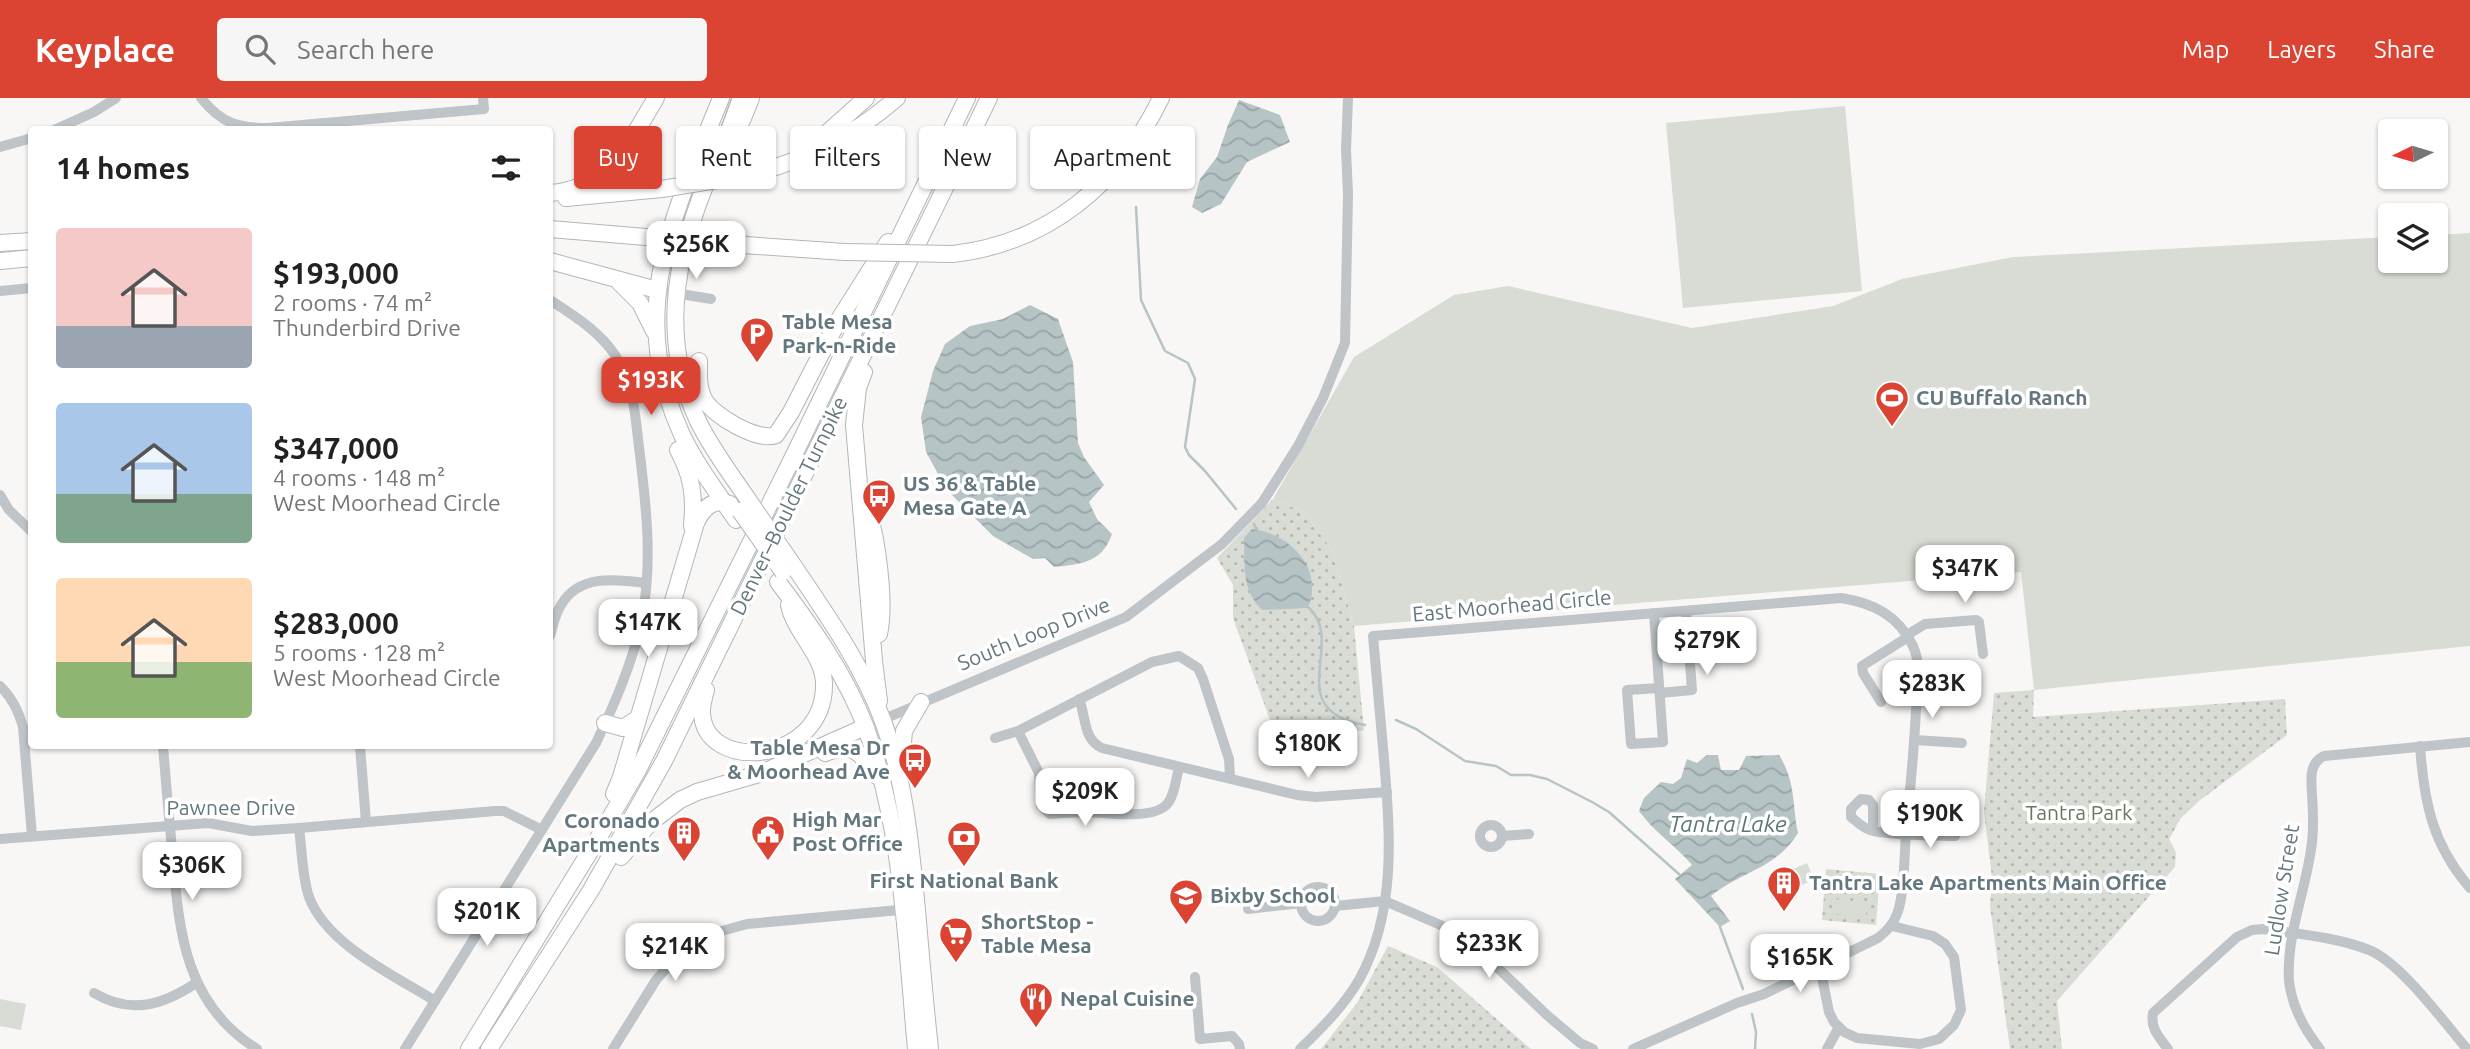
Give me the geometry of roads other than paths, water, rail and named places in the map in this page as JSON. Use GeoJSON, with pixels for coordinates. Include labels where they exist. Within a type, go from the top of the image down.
{"type":"FeatureCollection","features":[{"type":"Feature","properties":{"kind":"highway"},"geometry":{"type":"LineString","coordinates":[[553,193],[572,190],[591,182],[613,164],[656,98]]}},
{"type":"Feature","properties":{"kind":"highway"},"geometry":{"type":"LineString","coordinates":[[721,98],[666,242],[657,290],[657,335],[666,390],[681,433],[724,502]]}},
{"type":"Feature","properties":{"kind":"highway"},"geometry":{"type":"LineString","coordinates":[[739,126],[751,98]]}},
{"type":"Feature","properties":{"kind":"highway"},"geometry":{"type":"LineString","coordinates":[[776,162],[805,150],[825,137],[866,98]]}},
{"type":"Feature","properties":{"kind":"highway"},"geometry":{"type":"LineString","coordinates":[[776,167],[791,163],[830,144],[862,125],[897,98]]}},
{"type":"Feature","properties":{"kind":"highway","name":"Denver–Boulder Turnpike"},"geometry":{"type":"LineString","coordinates":[[954,126],[967,98]]}},
{"type":"Feature","properties":{"kind":"highway","name":"Denver–Boulder Turnpike"},"geometry":{"type":"LineString","coordinates":[[489,1049],[592,890],[664,761],[989,98]]}},
{"type":"Feature","properties":{"kind":"highway"},"geometry":{"type":"LineString","coordinates":[[553,229],[845,252],[953,254],[1004,245],[1067,213],[1098,186],[1146,127],[1161,98]]}},
{"type":"Feature","properties":{"kind":"highway"},"geometry":{"type":"LineString","coordinates":[[553,199],[676,187]]}},
{"type":"Feature","properties":{"kind":"highway"},"geometry":{"type":"LineString","coordinates":[[705,189],[681,262],[675,293],[675,340],[687,394],[741,510],[784,577],[836,668],[865,727],[884,785],[909,909],[930,1049]]}},
{"type":"Feature","properties":{"kind":"highway"},"geometry":{"type":"LineString","coordinates":[[687,394],[699,361],[699,378],[704,398],[716,413],[740,428],[762,437],[770,438],[779,433],[838,321],[922,189]]}},
{"type":"Feature","properties":{"kind":"highway","name":"Denver–Boulder Turnpike"},"geometry":{"type":"LineString","coordinates":[[469,1049],[638,770],[923,189]]}},
{"type":"Feature","properties":{"kind":"highway"},"geometry":{"type":"LineString","coordinates":[[0,243],[28,241]]}},
{"type":"Feature","properties":{"kind":"highway"},"geometry":{"type":"LineString","coordinates":[[0,261],[28,258]]}},
{"type":"Feature","properties":{"kind":"highway"},"geometry":{"type":"LineString","coordinates":[[553,262],[657,290]]}},
{"type":"Feature","properties":{"kind":"highway"},"geometry":{"type":"LineString","coordinates":[[614,279],[630,290],[640,303],[657,335]]}},
{"type":"Feature","properties":{"kind":"highway"},"geometry":{"type":"LineString","coordinates":[[889,300],[858,388],[854,425],[858,478],[874,527],[879,585],[881,625],[874,661],[882,719],[900,782],[908,823],[916,1049]]}},
{"type":"Feature","properties":{"kind":"highway"},"geometry":{"type":"LineString","coordinates":[[666,390],[668,425],[694,488],[691,536]]}},
{"type":"Feature","properties":{"kind":"highway"},"geometry":{"type":"LineString","coordinates":[[585,859],[591,839],[621,776],[691,536],[701,512],[714,503],[724,502],[741,510],[784,577],[823,610],[856,663],[882,719]]}},
{"type":"Feature","properties":{"kind":"highway"},"geometry":{"type":"LineString","coordinates":[[712,664],[702,712],[708,730],[718,742],[736,751],[760,753],[783,747],[803,734],[817,713],[824,691],[824,680],[816,659],[792,619],[784,577]]}},
{"type":"Feature","properties":{"kind":"highway"},"geometry":{"type":"LineString","coordinates":[[900,782],[904,731],[921,702]]}},
{"type":"Feature","properties":{"kind":"highway"},"geometry":{"type":"LineString","coordinates":[[606,723],[623,728],[637,719]]}},
{"type":"Feature","properties":{"kind":"highway"},"geometry":{"type":"LineString","coordinates":[[592,890],[612,870],[635,838],[680,800],[697,792],[759,774],[865,727]]}},
{"type":"Feature","properties":{"kind":"highway"},"geometry":{"type":"LineString","coordinates":[[793,760],[850,748],[857,752],[884,785]]}},
{"type":"Feature","properties":{"kind":"main road"},"geometry":{"type":"LineString","coordinates":[[730,126],[740,98]]}},
{"type":"Feature","properties":{"kind":"street"},"geometry":{"type":"LineString","coordinates":[[80,125],[116,98]]}},
{"type":"Feature","properties":{"kind":"street"},"geometry":{"type":"LineString","coordinates":[[201,98],[218,115],[232,124],[244,126]]}},
{"type":"Feature","properties":{"kind":"street","name":"South Loop Drive"},"geometry":{"type":"LineString","coordinates":[[865,727],[1126,617],[1222,544],[1262,503],[1298,446],[1323,398],[1345,343],[1348,98]]}},
{"type":"Feature","properties":{"kind":"street"},"geometry":{"type":"LineString","coordinates":[[275,126],[484,104]]}},
{"type":"Feature","properties":{"kind":"street"},"geometry":{"type":"LineString","coordinates":[[0,147],[28,139]]}},
{"type":"Feature","properties":{"kind":"street"},"geometry":{"type":"LineString","coordinates":[[0,291],[28,288]]}},
{"type":"Feature","properties":{"kind":"street"},"geometry":{"type":"LineString","coordinates":[[657,290],[711,299]]}},
{"type":"Feature","properties":{"kind":"street"},"geometry":{"type":"LineString","coordinates":[[405,1049],[575,779],[606,723],[632,658],[642,616],[648,542],[645,494],[632,393],[625,372],[614,353],[578,319],[553,302]]}},
{"type":"Feature","properties":{"kind":"street"},"geometry":{"type":"LineString","coordinates":[[0,495],[9,510],[28,529]]}},
{"type":"Feature","properties":{"kind":"street"},"geometry":{"type":"LineString","coordinates":[[553,628],[562,603],[573,591],[586,583],[602,580],[646,583]]}},
{"type":"Feature","properties":{"kind":"street","name":"East Moorhead Circle"},"geometry":{"type":"LineString","coordinates":[[1387,792],[1373,636],[1841,598],[1863,602],[1893,618],[1908,636]]}},
{"type":"Feature","properties":{"kind":"street"},"geometry":{"type":"LineString","coordinates":[[1654,613],[1660,690],[1663,742],[1631,744],[1627,690],[1660,690],[1692,690],[1686,611]]}},
{"type":"Feature","properties":{"kind":"street"},"geometry":{"type":"LineString","coordinates":[[1881,702],[1863,673],[1862,666],[1925,624],[1976,620],[1979,622],[1983,653]]}},
{"type":"Feature","properties":{"kind":"street"},"geometry":{"type":"LineString","coordinates":[[1633,1049],[1737,1003],[1764,995],[1878,938],[1892,926],[1899,907],[1915,740],[1919,666],[1908,636]]}},
{"type":"Feature","properties":{"kind":"street"},"geometry":{"type":"LineString","coordinates":[[995,738],[1018,730],[1152,662],[1179,656],[1198,668],[1203,679],[1229,759],[1230,777]]}},
{"type":"Feature","properties":{"kind":"street"},"geometry":{"type":"LineString","coordinates":[[0,686],[18,710],[23,727],[32,836]]}},
{"type":"Feature","properties":{"kind":"street"},"geometry":{"type":"LineString","coordinates":[[1079,699],[1089,737],[1096,745],[1288,793],[1315,797],[1387,792],[1390,838],[1385,901],[1378,936],[1359,979],[1327,1023],[1300,1049]]}},
{"type":"Feature","properties":{"kind":"street"},"geometry":{"type":"LineString","coordinates":[[1018,730],[1039,773],[1041,805],[1050,814],[1088,812],[1116,815],[1153,811],[1164,807],[1171,798],[1179,767]]}},
{"type":"Feature","properties":{"kind":"street"},"geometry":{"type":"LineString","coordinates":[[1915,740],[1962,743]]}},
{"type":"Feature","properties":{"kind":"street"},"geometry":{"type":"LineString","coordinates":[[2470,742],[2420,746],[2423,789],[2430,818],[2440,845],[2470,887]]}},
{"type":"Feature","properties":{"kind":"street","name":"Ludlow Street"},"geometry":{"type":"LineString","coordinates":[[2320,1049],[2296,1012],[2290,989],[2290,957],[2312,844],[2312,771],[2317,759],[2324,756],[2420,746]]}},
{"type":"Feature","properties":{"kind":"street"},"geometry":{"type":"LineString","coordinates":[[163,749],[177,911],[184,948],[196,983],[211,1007],[230,1029],[257,1049]]}},
{"type":"Feature","properties":{"kind":"street"},"geometry":{"type":"LineString","coordinates":[[360,749],[366,822]]}},
{"type":"Feature","properties":{"kind":"street","name":"Pawnee Drive"},"geometry":{"type":"LineString","coordinates":[[0,839],[208,823],[252,831],[504,811],[542,830]]}},
{"type":"Feature","properties":{"kind":"street"},"geometry":{"type":"LineString","coordinates":[[299,828],[305,882],[309,897],[323,924],[344,944],[435,1001]]}},
{"type":"Feature","properties":{"kind":"street"},"geometry":{"type":"LineString","coordinates":[[1873,830],[1955,836]]}},
{"type":"Feature","properties":{"kind":"street"},"geometry":{"type":"LineString","coordinates":[[1502,836],[1529,834]]}},
{"type":"Feature","properties":{"kind":"street"},"geometry":{"type":"LineString","coordinates":[[1320,887],[1330,892],[1335,906],[1328,918],[1315,920],[1306,915],[1302,903],[1309,890],[1320,887]]}},
{"type":"Feature","properties":{"kind":"street"},"geometry":{"type":"LineString","coordinates":[[1335,906],[1385,901],[1445,927],[1466,940],[1513,980],[1548,1016],[1593,1049]]}},
{"type":"Feature","properties":{"kind":"street"},"geometry":{"type":"LineString","coordinates":[[1248,909],[1302,903]]}},
{"type":"Feature","properties":{"kind":"street"},"geometry":{"type":"LineString","coordinates":[[615,1048],[656,980],[675,958],[711,934],[747,924],[909,909]]}},
{"type":"Feature","properties":{"kind":"street"},"geometry":{"type":"LineString","coordinates":[[1820,967],[1829,1012],[1839,1027],[1857,1038],[1919,1046],[1944,1036],[1959,1014],[1954,957],[1945,944],[1933,936],[1892,926]]}},
{"type":"Feature","properties":{"kind":"street"},"geometry":{"type":"LineString","coordinates":[[2168,1049],[2154,1030],[2154,1013],[2238,937],[2252,930],[2263,929],[2370,950],[2385,959],[2467,1049]]}},
{"type":"Feature","properties":{"kind":"street"},"geometry":{"type":"LineString","coordinates":[[1195,977],[1198,1044],[1232,1037],[1240,1049]]}},
{"type":"Feature","properties":{"kind":"street"},"geometry":{"type":"LineString","coordinates":[[94,993],[107,1000],[144,1006],[177,996],[196,983]]}},
{"type":"Feature","properties":{"kind":"street"},"geometry":{"type":"LineString","coordinates":[[1827,1049],[1839,1027]]}},
{"type":"Feature","properties":{"kind":"water"},"geometry":{"type":"Polygon","coordinates":[[[1239,100],[1280,115],[1290,142],[1247,162],[1221,204],[1202,213],[1192,207],[1200,179],[1217,157],[1239,100]]]}},
{"type":"Feature","properties":{"kind":"water"},"geometry":{"type":"Polygon","coordinates":[[[1030,305],[1058,319],[1073,362],[1078,443],[1084,457],[1104,485],[1089,502],[1097,519],[1112,534],[1103,551],[1089,560],[1073,565],[1054,567],[1045,558],[1033,559],[993,536],[947,490],[926,452],[921,417],[933,371],[945,344],[970,326],[1003,319],[1030,305]]]}},
{"type":"Feature","properties":{"kind":"water"},"geometry":{"type":"Polygon","coordinates":[[[1252,529],[1284,540],[1301,556],[1311,575],[1311,600],[1307,608],[1262,610],[1255,602],[1247,585],[1245,567],[1244,538],[1252,529]]]}},
{"type":"Feature","properties":{"kind":"water","name":"Tantra Lake"},"geometry":{"type":"Polygon","coordinates":[[[1707,755],[1718,755],[1721,770],[1739,770],[1746,756],[1779,755],[1791,784],[1798,833],[1779,855],[1711,896],[1730,921],[1720,927],[1675,879],[1692,865],[1639,811],[1644,798],[1661,782],[1673,784],[1681,778],[1687,759],[1697,763],[1707,755]]]}},
{"type":"Feature","properties":{"kind":"waterway"},"geometry":{"type":"LineString","coordinates":[[1136,207],[1141,300],[1165,351],[1188,363],[1195,379],[1185,447],[1236,509]]}},
{"type":"Feature","properties":{"kind":"waterway"},"geometry":{"type":"LineString","coordinates":[[1254,524],[1256,529]]}},
{"type":"Feature","properties":{"kind":"waterway"},"geometry":{"type":"LineString","coordinates":[[1308,607],[1318,622],[1322,638],[1319,674],[1325,705],[1340,717],[1365,725]]}},
{"type":"Feature","properties":{"kind":"waterway"},"geometry":{"type":"LineString","coordinates":[[1396,720],[1416,729],[1465,761],[1496,766],[1511,775],[1547,779],[1592,802],[1609,812],[1680,875]]}},
{"type":"Feature","properties":{"kind":"waterway"},"geometry":{"type":"LineString","coordinates":[[1720,927],[1743,989]]}},
{"type":"Feature","properties":{"kind":"waterway"},"geometry":{"type":"LineString","coordinates":[[1752,1014],[1756,1032],[1755,1049]]}},
{"type":"Feature","properties":{"kind":"place","name":"Table Mesa Park-n-Ride"},"geometry":{"type":"Point","coordinates":[757,364]}},
{"type":"Feature","properties":{"kind":"place","name":"CU Buffalo Ranch"},"geometry":{"type":"Point","coordinates":[1892,428]}},
{"type":"Feature","properties":{"kind":"place","name":"US 36 & Table Mesa Gate A"},"geometry":{"type":"Point","coordinates":[879,526]}},
{"type":"Feature","properties":{"kind":"place","name":"Table Mesa Dr & Moorhead Ave"},"geometry":{"type":"Point","coordinates":[915,790]}},
{"type":"Feature","properties":{"kind":"place","name":"High Mar Post Office"},"geometry":{"type":"Point","coordinates":[768,862]}},
{"type":"Feature","properties":{"kind":"place","name":"Coronado Apartments"},"geometry":{"type":"Point","coordinates":[684,863]}},
{"type":"Feature","properties":{"kind":"place","name":"First National Bank"},"geometry":{"type":"Point","coordinates":[964,868]}},
{"type":"Feature","properties":{"kind":"place","name":"Tantra Lake Apartments Main Office"},"geometry":{"type":"Point","coordinates":[1784,913]}},
{"type":"Feature","properties":{"kind":"place","name":"Bixby School"},"geometry":{"type":"Point","coordinates":[1186,926]}},
{"type":"Feature","properties":{"kind":"place","name":"ShortStop - Table Mesa"},"geometry":{"type":"Point","coordinates":[956,964]}},
{"type":"Feature","properties":{"kind":"place","name":"Nepal Cuisine"},"geometry":{"type":"Point","coordinates":[1036,1029]}},
{"type":"Feature","properties":{"kind":"park label","name":"Tantra Park"},"geometry":{"type":"Point","coordinates":[2079,813]}}]}
